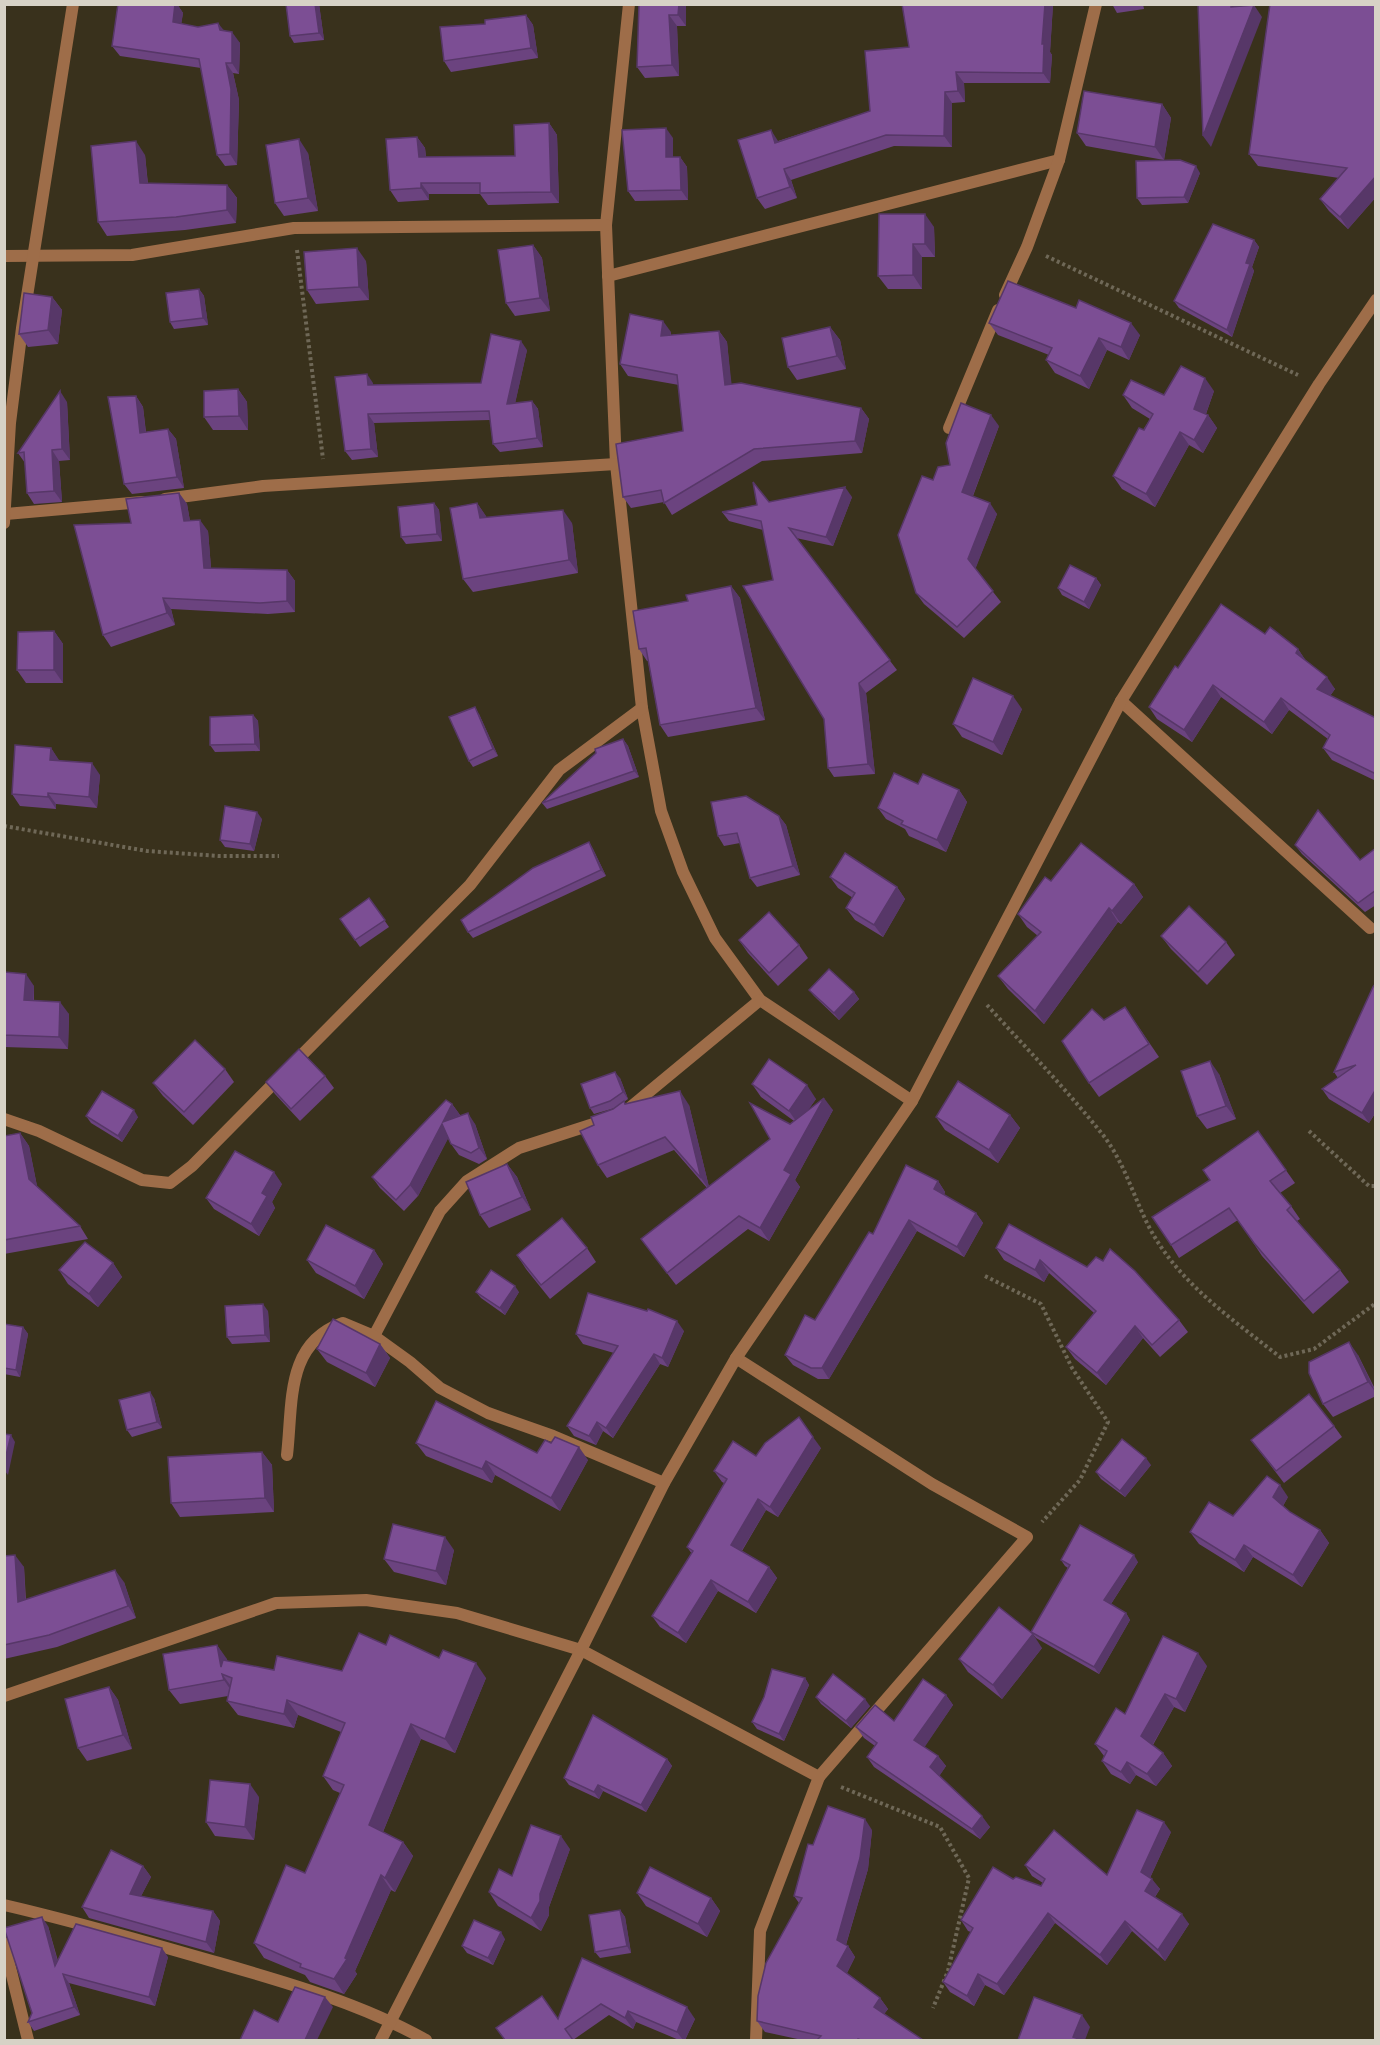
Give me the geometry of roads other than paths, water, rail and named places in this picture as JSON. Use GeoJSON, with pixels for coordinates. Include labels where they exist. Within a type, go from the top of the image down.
{"type":"FeatureCollection","features":[{"type":"Feature","properties":{"kind":"street"},"geometry":{"type":"LineString","coordinates":[[73,4],[32,256],[10,423],[5,518],[264,486],[616,464]]}},
{"type":"Feature","properties":{"kind":"street"},"geometry":{"type":"LineString","coordinates":[[629,4],[606,225],[608,276],[616,464],[642,708],[661,811],[683,872],[715,938],[760,1000],[912,1101]]}},
{"type":"Feature","properties":{"kind":"street"},"geometry":{"type":"LineString","coordinates":[[949,428],[1027,247],[1059,160],[1096,4]]}},
{"type":"Feature","properties":{"kind":"street"},"geometry":{"type":"LineString","coordinates":[[608,276],[1059,160]]}},
{"type":"Feature","properties":{"kind":"street"},"geometry":{"type":"LineString","coordinates":[[4,256],[132,255],[294,228],[606,225]]}},
{"type":"Feature","properties":{"kind":"street"},"geometry":{"type":"LineString","coordinates":[[381,2040],[664,1483],[736,1358],[912,1101],[1121,701],[1318,384],[1376,300]]}},
{"type":"Feature","properties":{"kind":"street"},"geometry":{"type":"LineString","coordinates":[[1121,701],[1370,928]]}},
{"type":"Feature","properties":{"kind":"street"},"geometry":{"type":"LineString","coordinates":[[4,1119],[39,1131],[142,1180],[170,1183],[192,1166],[470,885],[559,770],[642,708]]}},
{"type":"Feature","properties":{"kind":"street"},"geometry":{"type":"LineString","coordinates":[[374,1336],[440,1210],[468,1181],[519,1148],[619,1115],[644,1097],[760,1000]]}},
{"type":"Feature","properties":{"kind":"street"},"geometry":{"type":"LineString","coordinates":[[287,1455],[297,1363],[311,1341],[327,1328],[343,1323],[374,1336],[410,1362],[440,1388],[488,1413],[553,1436],[664,1483]]}},
{"type":"Feature","properties":{"kind":"street"},"geometry":{"type":"LineString","coordinates":[[736,1358],[932,1484],[1027,1537],[819,1777],[760,1931],[756,2040]]}},
{"type":"Feature","properties":{"kind":"street"},"geometry":{"type":"LineString","coordinates":[[4,1696],[276,1603],[366,1600],[457,1613],[581,1650],[819,1777]]}},
{"type":"Feature","properties":{"kind":"street"},"geometry":{"type":"LineString","coordinates":[[4,1905],[128,1937],[296,1985],[392,2021],[426,2040]]}},
{"type":"Feature","properties":{"kind":"street"},"geometry":{"type":"LineString","coordinates":[[4,1943],[28,2040]]}}]}
